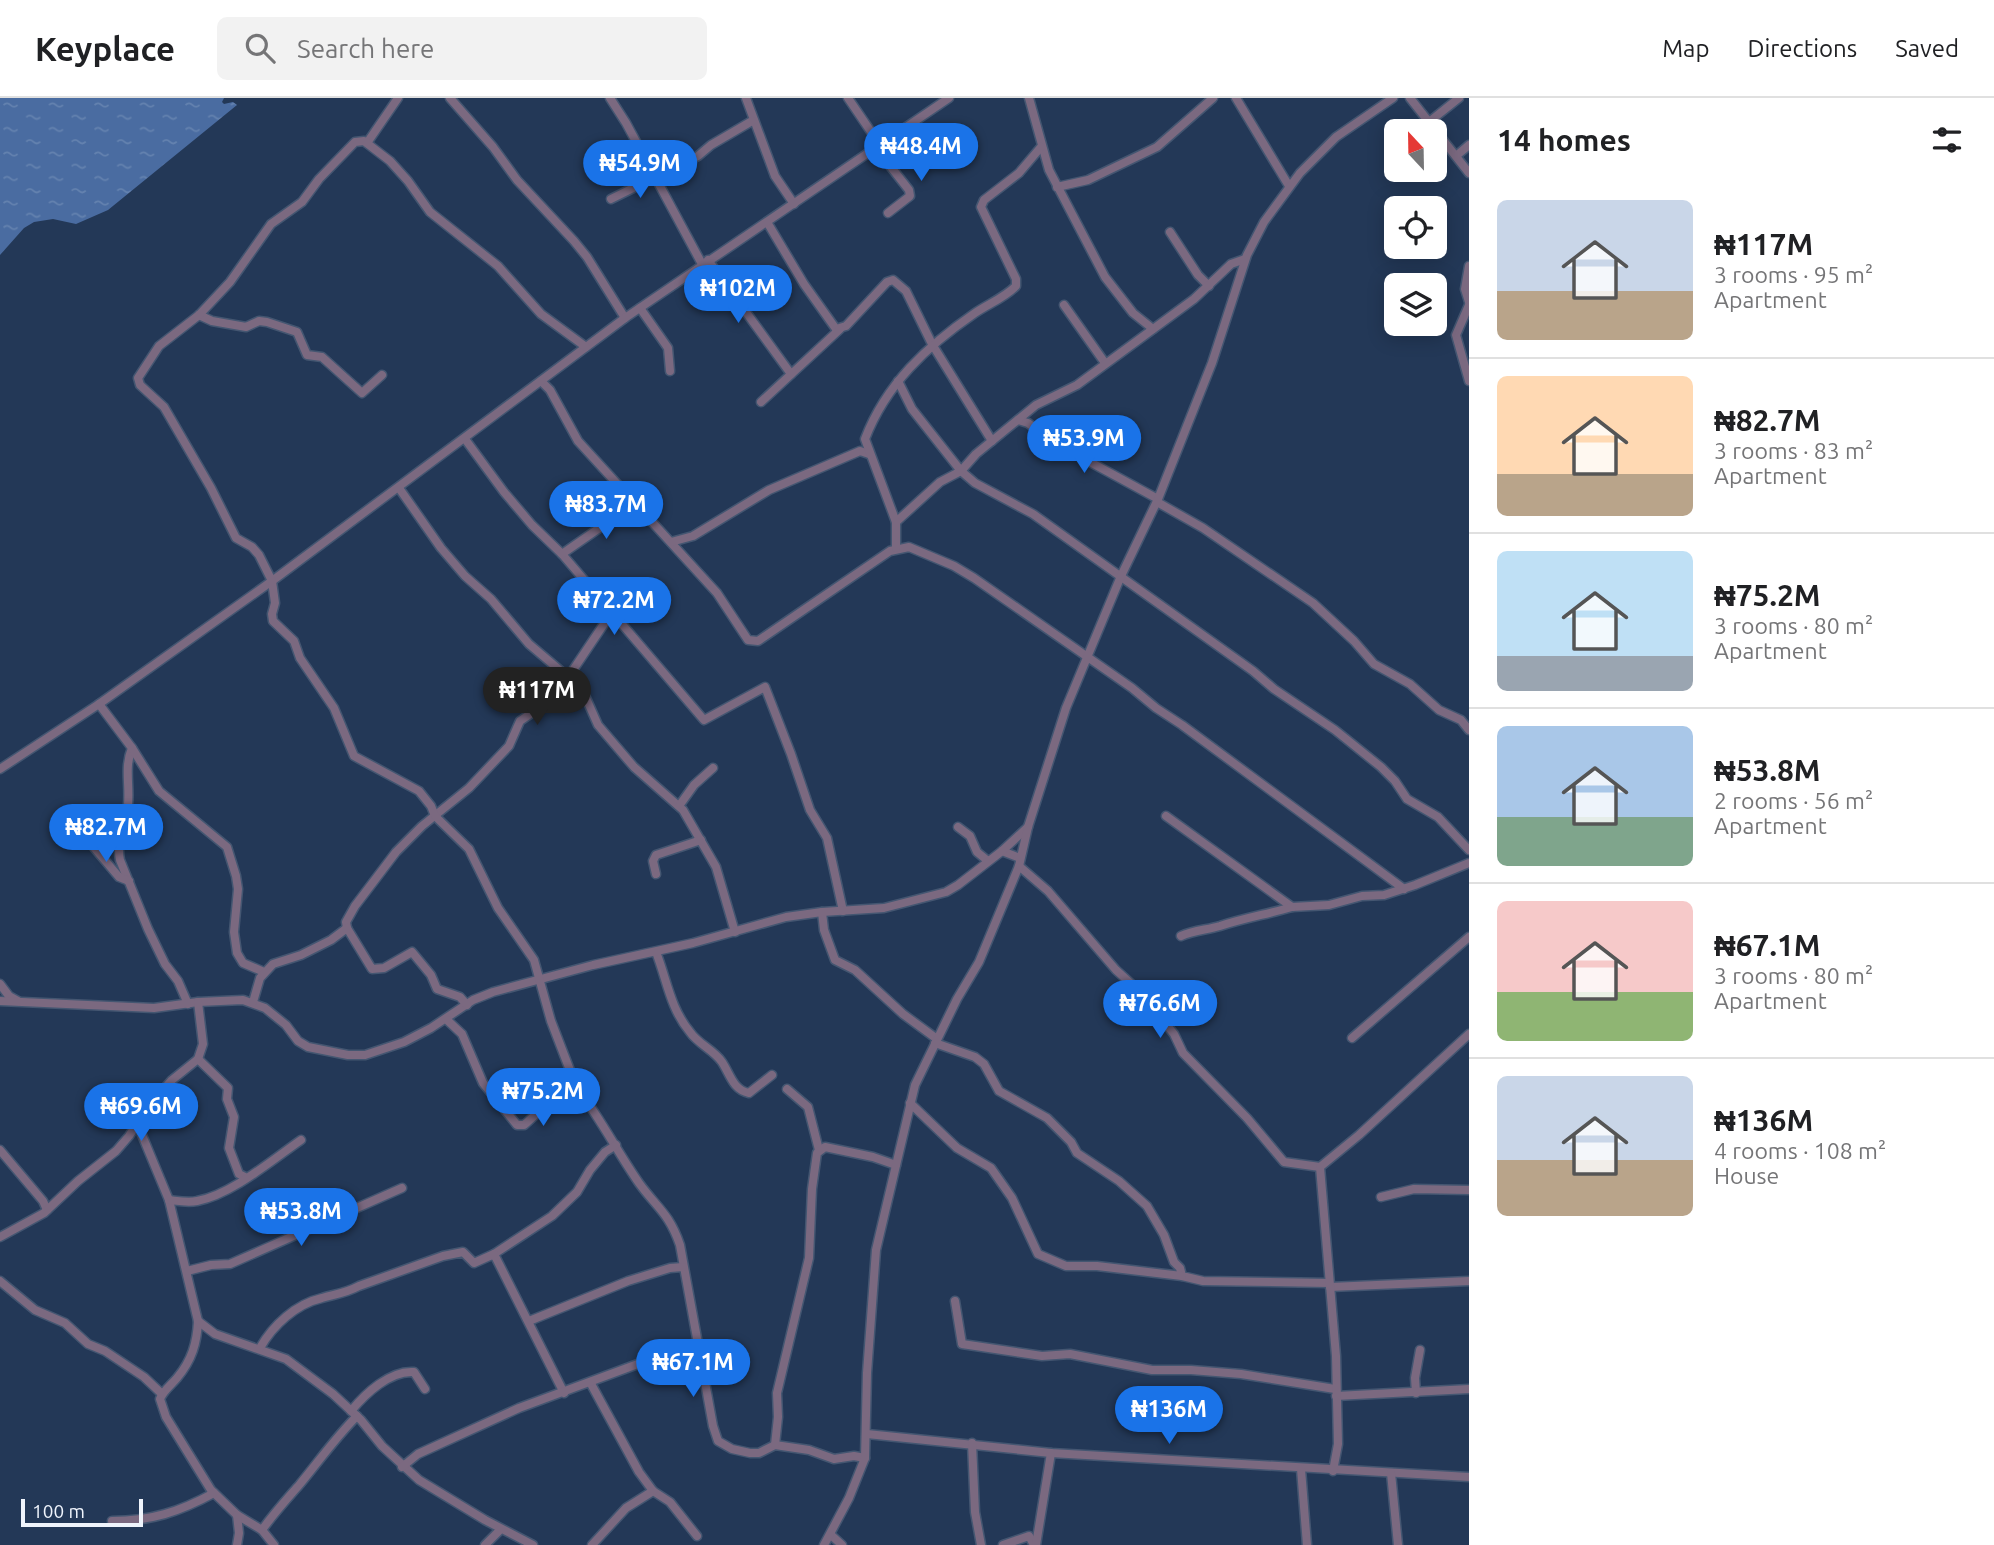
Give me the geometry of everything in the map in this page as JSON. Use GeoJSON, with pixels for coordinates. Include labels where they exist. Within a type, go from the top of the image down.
{"type":"FeatureCollection","features":[{"type":"Feature","properties":{"kind":"street"},"geometry":{"type":"LineString","coordinates":[[367,144],[398,98]]}},
{"type":"Feature","properties":{"kind":"street"},"geometry":{"type":"LineString","coordinates":[[450,98],[493,147],[517,180],[562,226],[587,257],[625,318]]}},
{"type":"Feature","properties":{"kind":"street"},"geometry":{"type":"LineString","coordinates":[[610,98],[705,262],[791,374]]}},
{"type":"Feature","properties":{"kind":"street"},"geometry":{"type":"LineString","coordinates":[[746,98],[752,121],[779,185],[794,204]]}},
{"type":"Feature","properties":{"kind":"street"},"geometry":{"type":"LineString","coordinates":[[848,98],[909,190],[910,196],[888,213]]}},
{"type":"Feature","properties":{"kind":"street"},"geometry":{"type":"LineString","coordinates":[[0,769],[99,704],[272,581],[625,318],[948,98]]}},
{"type":"Feature","properties":{"kind":"street"},"geometry":{"type":"LineString","coordinates":[[1029,98],[1041,147],[1057,187],[1105,277],[1133,313],[1153,329]]}},
{"type":"Feature","properties":{"kind":"street"},"geometry":{"type":"LineString","coordinates":[[1057,187],[1078,184],[1157,147],[1213,98]]}},
{"type":"Feature","properties":{"kind":"street"},"geometry":{"type":"LineString","coordinates":[[1236,98],[1289,186]]}},
{"type":"Feature","properties":{"kind":"street"},"geometry":{"type":"LineString","coordinates":[[824,1545],[849,1498],[865,1458],[867,1373],[876,1250],[915,1085],[978,962],[1020,862],[1028,827],[1066,708],[1121,576],[1157,500],[1212,363],[1245,260],[1264,222],[1289,186],[1336,137],[1392,98]]}},
{"type":"Feature","properties":{"kind":"street"},"geometry":{"type":"LineString","coordinates":[[1410,98],[1427,119]]}},
{"type":"Feature","properties":{"kind":"street"},"geometry":{"type":"LineString","coordinates":[[1433,119],[1459,98]]}},
{"type":"Feature","properties":{"kind":"street"},"geometry":{"type":"LineString","coordinates":[[611,199],[698,156],[711,145],[752,121]]}},
{"type":"Feature","properties":{"kind":"street"},"geometry":{"type":"LineString","coordinates":[[586,347],[541,314],[498,266],[430,212],[390,161],[363,141],[355,142],[302,202],[271,224],[230,282],[199,315],[159,346],[138,378],[140,385],[164,407],[211,488],[236,538],[252,547],[272,581],[275,603],[273,621],[294,641],[300,658],[334,708],[354,756],[419,790],[435,816],[469,849],[498,908],[534,960],[556,1034],[578,1091],[597,1114],[640,1184],[673,1224],[680,1245],[714,1434],[718,1441],[732,1449],[759,1453],[775,1445],[809,1450],[834,1459],[854,1456],[865,1458]]}},
{"type":"Feature","properties":{"kind":"street"},"geometry":{"type":"LineString","coordinates":[[1447,145],[1469,173]]}},
{"type":"Feature","properties":{"kind":"street"},"geometry":{"type":"LineString","coordinates":[[1456,156],[1469,145]]}},
{"type":"Feature","properties":{"kind":"street"},"geometry":{"type":"LineString","coordinates":[[896,548],[896,522],[864,453],[865,439],[898,381],[932,344],[1016,286],[1016,279],[981,207],[984,200],[1020,173],[1041,147]]}},
{"type":"Feature","properties":{"kind":"street"},"geometry":{"type":"LineString","coordinates":[[767,222],[832,326],[840,329]]}},
{"type":"Feature","properties":{"kind":"street"},"geometry":{"type":"LineString","coordinates":[[1170,232],[1198,275],[1209,286]]}},
{"type":"Feature","properties":{"kind":"street"},"geometry":{"type":"LineString","coordinates":[[896,522],[940,482],[961,471],[1026,413],[1077,384],[1209,286],[1231,264],[1240,259],[1245,260]]}},
{"type":"Feature","properties":{"kind":"street"},"geometry":{"type":"LineString","coordinates":[[1469,266],[1465,289],[1469,303],[1456,335],[1469,381]]}},
{"type":"Feature","properties":{"kind":"street"},"geometry":{"type":"LineString","coordinates":[[761,402],[846,326],[884,285],[893,280],[906,291],[932,344],[992,441]]}},
{"type":"Feature","properties":{"kind":"street"},"geometry":{"type":"LineString","coordinates":[[1064,305],[1105,363]]}},
{"type":"Feature","properties":{"kind":"street"},"geometry":{"type":"LineString","coordinates":[[640,308],[668,348],[670,371]]}},
{"type":"Feature","properties":{"kind":"street"},"geometry":{"type":"LineString","coordinates":[[199,315],[212,321],[246,327],[259,321],[267,321],[297,332],[307,355],[322,357],[362,393],[382,374]]}},
{"type":"Feature","properties":{"kind":"street"},"geometry":{"type":"LineString","coordinates":[[541,381],[550,390],[572,434],[717,593],[744,635],[754,642],[896,548],[909,547],[954,566],[1088,657],[1404,889]]}},
{"type":"Feature","properties":{"kind":"street"},"geometry":{"type":"LineString","coordinates":[[898,381],[912,409],[961,471],[975,483],[1033,514],[1254,671],[1274,689],[1335,730],[1395,780],[1407,799],[1438,817],[1469,850]]}},
{"type":"Feature","properties":{"kind":"street"},"geometry":{"type":"LineString","coordinates":[[1026,413],[1028,423]]}},
{"type":"Feature","properties":{"kind":"street"},"geometry":{"type":"LineString","coordinates":[[1018,420],[1028,423],[1055,443],[1203,528],[1314,603],[1354,640],[1374,664],[1410,684],[1439,710],[1461,720],[1469,730]]}},
{"type":"Feature","properties":{"kind":"street"},"geometry":{"type":"LineString","coordinates":[[465,439],[532,525],[562,554],[704,720],[765,687],[810,810],[827,838],[842,911]]}},
{"type":"Feature","properties":{"kind":"street"},"geometry":{"type":"LineString","coordinates":[[671,542],[693,537],[769,490],[864,453]]}},
{"type":"Feature","properties":{"kind":"street"},"geometry":{"type":"LineString","coordinates":[[399,488],[458,568],[491,599],[529,644],[582,689],[598,725],[634,767],[679,806],[716,867],[735,932]]}},
{"type":"Feature","properties":{"kind":"street"},"geometry":{"type":"LineString","coordinates":[[562,554],[634,504]]}},
{"type":"Feature","properties":{"kind":"street"},"geometry":{"type":"LineString","coordinates":[[467,1005],[460,997],[437,989],[431,975],[412,953],[384,968],[372,969],[346,922],[396,852],[477,780],[509,746],[520,720],[548,702],[612,612]]}},
{"type":"Feature","properties":{"kind":"street"},"geometry":{"type":"LineString","coordinates":[[99,704],[132,748],[159,791],[227,847],[238,889],[234,945],[243,963],[264,972]]}},
{"type":"Feature","properties":{"kind":"street"},"geometry":{"type":"LineString","coordinates":[[132,748],[127,776],[128,805],[119,849],[120,860],[148,929],[188,1004]]}},
{"type":"Feature","properties":{"kind":"street"},"geometry":{"type":"LineString","coordinates":[[679,806],[694,785],[713,768]]}},
{"type":"Feature","properties":{"kind":"street"},"geometry":{"type":"LineString","coordinates":[[1166,816],[1292,907]]}},
{"type":"Feature","properties":{"kind":"street"},"geometry":{"type":"LineString","coordinates":[[69,818],[120,877],[129,881]]}},
{"type":"Feature","properties":{"kind":"street"},"geometry":{"type":"LineString","coordinates":[[958,827],[970,836],[977,852],[988,861]]}},
{"type":"Feature","properties":{"kind":"street"},"geometry":{"type":"LineString","coordinates":[[0,1001],[154,1008],[243,1000],[265,1008],[286,1025],[298,1041],[308,1047],[348,1055],[373,1054],[446,1019],[483,995],[786,917],[817,912],[884,908],[934,896],[958,885],[1028,827]]}},
{"type":"Feature","properties":{"kind":"street"},"geometry":{"type":"LineString","coordinates":[[656,874],[653,861],[656,855],[701,841]]}},
{"type":"Feature","properties":{"kind":"street"},"geometry":{"type":"LineString","coordinates":[[1002,851],[1020,862],[1116,970],[1137,989],[1174,1034],[1183,1053],[1247,1118],[1284,1162],[1320,1167],[1469,1034]]}},
{"type":"Feature","properties":{"kind":"street"},"geometry":{"type":"LineString","coordinates":[[1181,936],[1194,930],[1292,907],[1329,905],[1362,896],[1384,895],[1469,863]]}},
{"type":"Feature","properties":{"kind":"street"},"geometry":{"type":"LineString","coordinates":[[817,912],[835,960],[855,970],[936,1041],[975,1057],[984,1064],[999,1091],[1047,1118],[1071,1142],[1077,1153],[1119,1181],[1147,1206],[1164,1235],[1182,1276]]}},
{"type":"Feature","properties":{"kind":"street"},"geometry":{"type":"LineString","coordinates":[[253,1002],[264,972],[279,961],[301,955],[331,940],[347,928]]}},
{"type":"Feature","properties":{"kind":"street"},"geometry":{"type":"LineString","coordinates":[[1352,1038],[1469,937]]}},
{"type":"Feature","properties":{"kind":"street"},"geometry":{"type":"LineString","coordinates":[[656,952],[667,991],[684,1025],[701,1045],[720,1059],[733,1083],[743,1092],[749,1093],[772,1075]]}},
{"type":"Feature","properties":{"kind":"street"},"geometry":{"type":"LineString","coordinates":[[0,984],[9,996],[20,1002]]}},
{"type":"Feature","properties":{"kind":"street"},"geometry":{"type":"LineString","coordinates":[[0,1237],[45,1205],[56,1201],[116,1151],[148,1107],[172,1080],[198,1059],[203,1044],[198,1002]]}},
{"type":"Feature","properties":{"kind":"street"},"geometry":{"type":"LineString","coordinates":[[446,1019],[462,1034],[483,1083],[517,1125],[524,1125],[559,1098],[578,1091]]}},
{"type":"Feature","properties":{"kind":"street"},"geometry":{"type":"LineString","coordinates":[[198,1059],[228,1088],[227,1098],[234,1117],[229,1148],[239,1174],[245,1177]]}},
{"type":"Feature","properties":{"kind":"street"},"geometry":{"type":"LineString","coordinates":[[775,1445],[777,1393],[809,1258],[812,1189],[819,1150],[808,1107],[788,1089]]}},
{"type":"Feature","properties":{"kind":"street"},"geometry":{"type":"LineString","coordinates":[[910,1103],[957,1148],[991,1168],[1012,1198],[1038,1254],[1066,1266],[1097,1266],[1203,1281],[1329,1285],[1469,1280]]}},
{"type":"Feature","properties":{"kind":"street"},"geometry":{"type":"LineString","coordinates":[[138,1123],[169,1200],[198,1321],[195,1348],[182,1372],[160,1399],[166,1417],[214,1493],[275,1545]]}},
{"type":"Feature","properties":{"kind":"street"},"geometry":{"type":"LineString","coordinates":[[169,1200],[188,1202],[205,1199],[245,1177],[301,1140]]}},
{"type":"Feature","properties":{"kind":"street"},"geometry":{"type":"LineString","coordinates":[[260,1348],[272,1328],[300,1307],[346,1293],[443,1256],[463,1252],[474,1263],[494,1254],[552,1216],[577,1192],[590,1170],[615,1145]]}},
{"type":"Feature","properties":{"kind":"street"},"geometry":{"type":"LineString","coordinates":[[819,1150],[825,1147],[841,1150],[896,1165]]}},
{"type":"Feature","properties":{"kind":"street"},"geometry":{"type":"LineString","coordinates":[[0,1150],[45,1205]]}},
{"type":"Feature","properties":{"kind":"street"},"geometry":{"type":"LineString","coordinates":[[1320,1167],[1336,1356],[1338,1444],[1333,1471]]}},
{"type":"Feature","properties":{"kind":"street"},"geometry":{"type":"LineString","coordinates":[[187,1272],[211,1265],[230,1264],[402,1188]]}},
{"type":"Feature","properties":{"kind":"street"},"geometry":{"type":"LineString","coordinates":[[1381,1197],[1414,1189],[1469,1190]]}},
{"type":"Feature","properties":{"kind":"street"},"geometry":{"type":"LineString","coordinates":[[494,1254],[564,1393]]}},
{"type":"Feature","properties":{"kind":"street"},"geometry":{"type":"LineString","coordinates":[[529,1321],[628,1281],[670,1268],[683,1267]]}},
{"type":"Feature","properties":{"kind":"street"},"geometry":{"type":"LineString","coordinates":[[0,1281],[35,1310],[65,1323],[88,1343],[106,1351],[144,1377],[162,1394]]}},
{"type":"Feature","properties":{"kind":"street"},"geometry":{"type":"LineString","coordinates":[[954,1301],[962,1344],[1042,1356],[1070,1354],[1153,1370],[1241,1374],[1335,1392],[1416,1393],[1469,1389]]}},
{"type":"Feature","properties":{"kind":"street"},"geometry":{"type":"LineString","coordinates":[[198,1321],[215,1334],[286,1359],[354,1414],[402,1467],[446,1498],[533,1545]]}},
{"type":"Feature","properties":{"kind":"street"},"geometry":{"type":"LineString","coordinates":[[1416,1393],[1415,1378],[1420,1350]]}},
{"type":"Feature","properties":{"kind":"street"},"geometry":{"type":"LineString","coordinates":[[402,1467],[418,1454],[551,1395],[564,1393],[654,1358],[684,1351],[699,1351]]}},
{"type":"Feature","properties":{"kind":"street"},"geometry":{"type":"LineString","coordinates":[[239,1533],[258,1528],[297,1488],[376,1386],[405,1373],[414,1373],[425,1389]]}},
{"type":"Feature","properties":{"kind":"street"},"geometry":{"type":"LineString","coordinates":[[590,1382],[639,1472],[653,1491],[670,1502],[697,1536]]}},
{"type":"Feature","properties":{"kind":"street"},"geometry":{"type":"LineString","coordinates":[[867,1434],[1051,1452],[1333,1471],[1469,1477]]}},
{"type":"Feature","properties":{"kind":"street"},"geometry":{"type":"LineString","coordinates":[[972,1443],[975,1512],[981,1545]]}},
{"type":"Feature","properties":{"kind":"street"},"geometry":{"type":"LineString","coordinates":[[1035,1545],[1051,1452]]}},
{"type":"Feature","properties":{"kind":"street"},"geometry":{"type":"LineString","coordinates":[[1301,1469],[1307,1545]]}},
{"type":"Feature","properties":{"kind":"street"},"geometry":{"type":"LineString","coordinates":[[1391,1474],[1398,1545]]}},
{"type":"Feature","properties":{"kind":"street"},"geometry":{"type":"LineString","coordinates":[[592,1545],[626,1508],[653,1491]]}},
{"type":"Feature","properties":{"kind":"street"},"geometry":{"type":"LineString","coordinates":[[112,1521],[156,1518],[214,1493]]}},
{"type":"Feature","properties":{"kind":"street"},"geometry":{"type":"LineString","coordinates":[[237,1515],[237,1545]]}},
{"type":"Feature","properties":{"kind":"street"},"geometry":{"type":"LineString","coordinates":[[485,1545],[501,1529]]}},
{"type":"Feature","properties":{"kind":"street"},"geometry":{"type":"LineString","coordinates":[[831,1535],[842,1545]]}},
{"type":"Feature","properties":{"kind":"street"},"geometry":{"type":"LineString","coordinates":[[1003,1545],[1029,1536],[1035,1545]]}},
{"type":"Feature","properties":{"kind":"water"},"geometry":{"type":"Polygon","coordinates":[[[0,98],[224,98],[224,104],[233,102],[237,105],[108,210],[76,224],[53,219],[34,222],[24,228],[0,255],[0,98]]]}}]}
